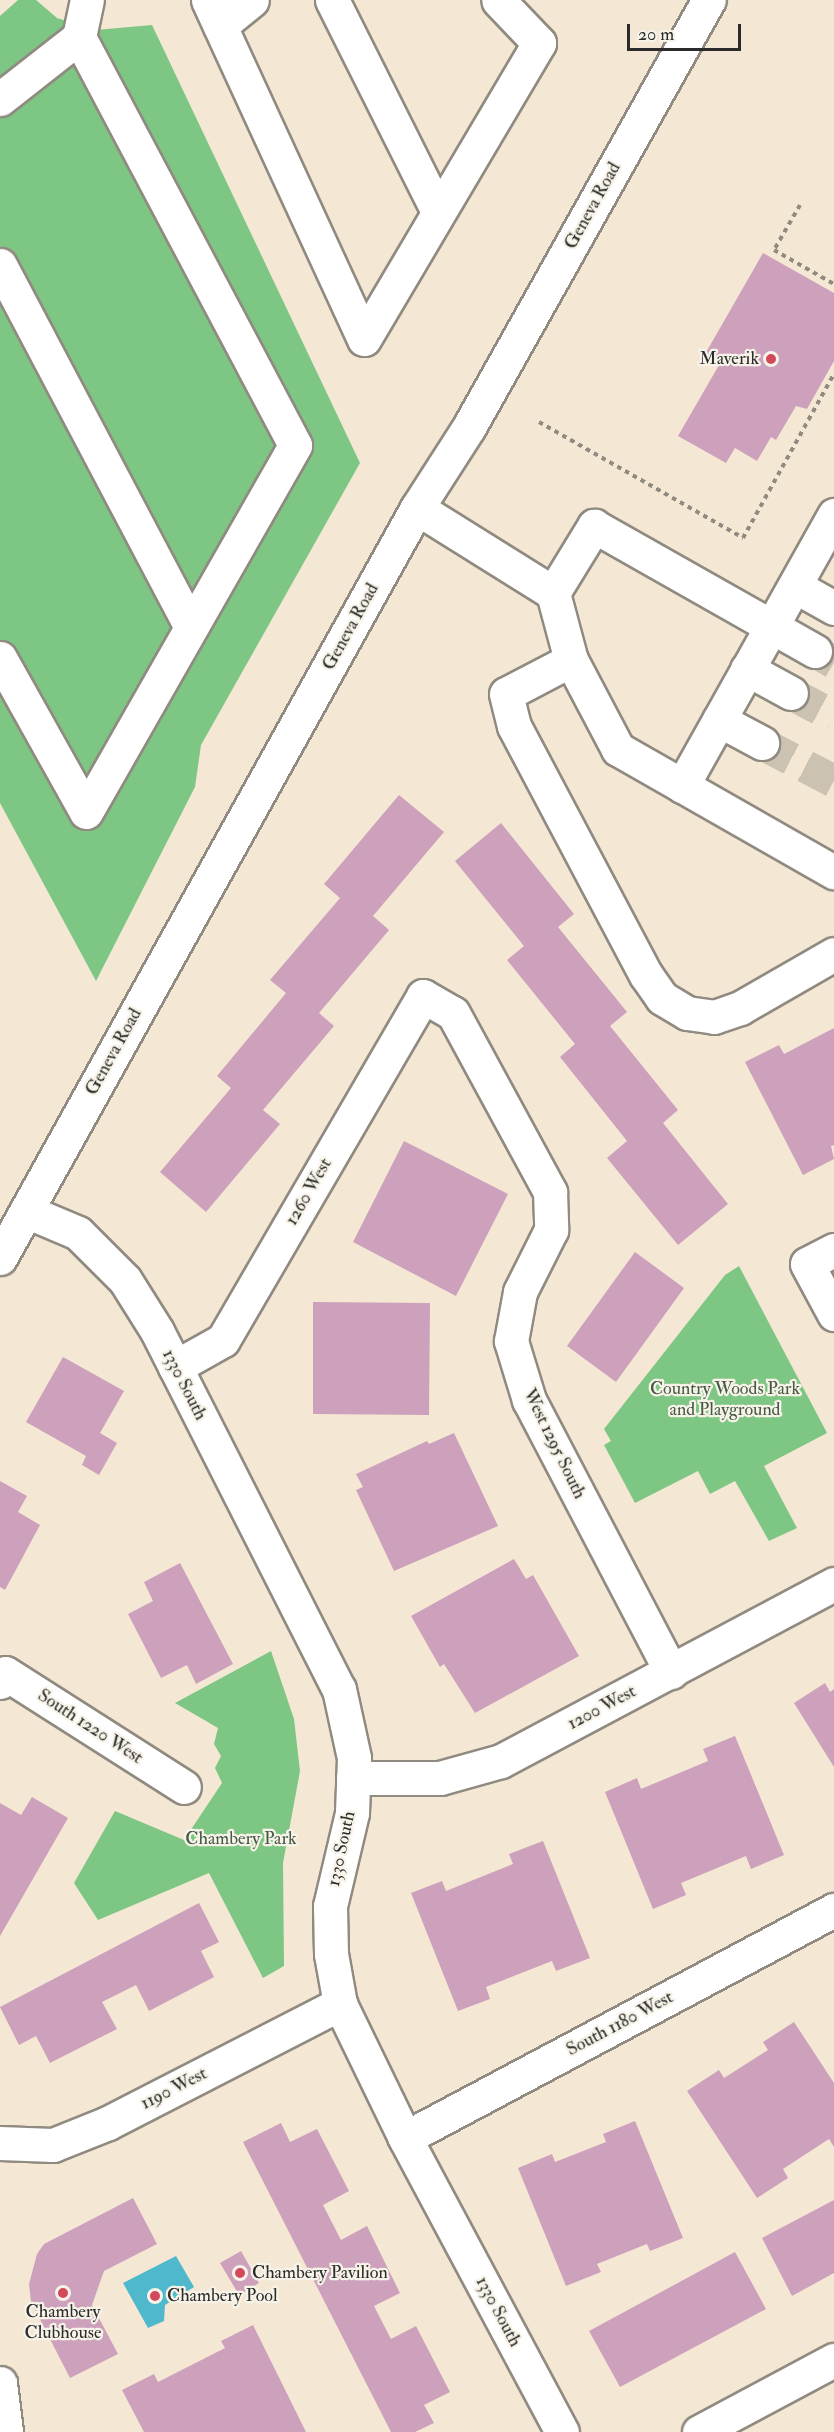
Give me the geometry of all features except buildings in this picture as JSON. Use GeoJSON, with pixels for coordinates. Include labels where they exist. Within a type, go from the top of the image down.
{"type":"FeatureCollection","features":[{"type":"Feature","properties":{"kind":"street"},"geometry":{"type":"LineString","coordinates":[[0,99],[79,37],[87,0]]}},
{"type":"Feature","properties":{"kind":"street"},"geometry":{"type":"LineString","coordinates":[[252,0],[214,13],[363,339],[539,43],[498,0]]}},
{"type":"Feature","properties":{"kind":"street"},"geometry":{"type":"LineString","coordinates":[[332,0],[438,212]]}},
{"type":"Feature","properties":{"kind":"street","name":"Geneva Road"},"geometry":{"type":"LineString","coordinates":[[0,1258],[417,508],[469,427],[709,0]]}},
{"type":"Feature","properties":{"kind":"street"},"geometry":{"type":"LineString","coordinates":[[0,658],[86,812],[190,625],[295,445],[79,37]]}},
{"type":"Feature","properties":{"kind":"street"},"geometry":{"type":"LineString","coordinates":[[0,265],[190,625]]}},
{"type":"Feature","properties":{"kind":"street"},"geometry":{"type":"LineString","coordinates":[[417,508],[553,593],[571,660],[618,749],[834,872]]}},
{"type":"Feature","properties":{"kind":"street"},"geometry":{"type":"LineString","coordinates":[[682,786],[795,586],[826,549],[834,515]]}},
{"type":"Feature","properties":{"kind":"street"},"geometry":{"type":"LineString","coordinates":[[553,593],[594,526],[815,651]]}},
{"type":"Feature","properties":{"kind":"street"},"geometry":{"type":"LineString","coordinates":[[795,586],[834,608]]}},
{"type":"Feature","properties":{"kind":"street"},"geometry":{"type":"LineString","coordinates":[[571,660],[506,694],[514,726],[646,975],[662,998],[687,1013],[714,1017],[740,1008],[834,954]]}},
{"type":"Feature","properties":{"kind":"street"},"geometry":{"type":"LineString","coordinates":[[747,669],[791,693]]}},
{"type":"Feature","properties":{"kind":"street"},"geometry":{"type":"LineString","coordinates":[[719,720],[762,743]]}},
{"type":"Feature","properties":{"kind":"street","name":"1260 West"},"geometry":{"type":"LineString","coordinates":[[175,1367],[223,1340],[423,996]]}},
{"type":"Feature","properties":{"kind":"street","name":"West 1295 South"},"geometry":{"type":"LineString","coordinates":[[423,996],[453,1013],[550,1192],[551,1230],[520,1292],[511,1341],[529,1400],[671,1672]]}},
{"type":"Feature","properties":{"kind":"street","name":"1330 South"},"geometry":{"type":"LineString","coordinates":[[26,1211],[78,1233],[125,1280],[175,1367],[339,1689],[354,1758],[352,1813],[330,1906],[331,1954],[340,2004],[405,2138],[562,2432]]}},
{"type":"Feature","properties":{"kind":"street"},"geometry":{"type":"LineString","coordinates":[[834,1250],[807,1264],[834,1314]]}},
{"type":"Feature","properties":{"kind":"street","name":"1200 West"},"geometry":{"type":"LineString","coordinates":[[353,1778],[440,1778],[501,1761],[834,1584]]}},
{"type":"Feature","properties":{"kind":"street","name":"South 1220 West"},"geometry":{"type":"LineString","coordinates":[[0,1682],[6,1673],[184,1787]]}},
{"type":"Feature","properties":{"kind":"street","name":"South 1180 West"},"geometry":{"type":"LineString","coordinates":[[405,2138],[834,1910]]}},
{"type":"Feature","properties":{"kind":"street","name":"1190 West"},"geometry":{"type":"LineString","coordinates":[[0,2143],[53,2145],[97,2127],[340,2004]]}},
{"type":"Feature","properties":{"kind":"street"},"geometry":{"type":"LineString","coordinates":[[699,2432],[834,2360]]}},
{"type":"Feature","properties":{"kind":"street"},"geometry":{"type":"LineString","coordinates":[[0,2383],[6,2410],[6,2432]]}},
{"type":"Feature","properties":{"kind":"path"},"geometry":{"type":"LineString","coordinates":[[800,204],[774,250],[834,284]]}},
{"type":"Feature","properties":{"kind":"path"},"geometry":{"type":"LineString","coordinates":[[539,422],[743,538],[834,374]]}},
{"type":"Feature","properties":{"kind":"green space"},"geometry":{"type":"Polygon","coordinates":[[[18,0],[36,0],[57,18],[96,30],[152,25],[360,463],[201,745],[195,787],[96,981],[0,803],[0,16],[18,0]]]}},
{"type":"Feature","properties":{"kind":"green space","name":"Country Woods Park and Playground"},"geometry":{"type":"Polygon","coordinates":[[[739,1266],[827,1433],[764,1466],[797,1528],[769,1541],[735,1481],[710,1494],[698,1471],[635,1503],[604,1445],[611,1441],[604,1429],[725,1275],[739,1266]]]}},
{"type":"Feature","properties":{"kind":"green space","name":"Chambery Park"},"geometry":{"type":"Polygon","coordinates":[[[271,1651],[294,1719],[300,1771],[283,1863],[284,1966],[263,1978],[209,1873],[98,1920],[74,1883],[115,1811],[184,1840],[222,1783],[215,1768],[221,1756],[214,1744],[218,1728],[175,1703],[271,1651]]]}},
{"type":"Feature","properties":{"kind":"water","name":"Chambery Pool"},"geometry":{"type":"Polygon","coordinates":[[[176,2256],[194,2287],[165,2305],[164,2321],[148,2328],[123,2283],[176,2256]]]}},
{"type":"Feature","properties":{"kind":"tunnel"},"geometry":{"type":"LineString","coordinates":[[815,651],[834,662]]}},
{"type":"Feature","properties":{"kind":"tunnel"},"geometry":{"type":"LineString","coordinates":[[791,693],[834,716]]}},
{"type":"Feature","properties":{"kind":"tunnel"},"geometry":{"type":"LineString","coordinates":[[762,743],[834,781]]}},
{"type":"Feature","properties":{"kind":"place","name":"Maverik"},"geometry":{"type":"Point","coordinates":[771,359]}},
{"type":"Feature","properties":{"kind":"place","name":"Chambery Pavilion"},"geometry":{"type":"Point","coordinates":[240,2273]}},
{"type":"Feature","properties":{"kind":"place","name":"Chambery Clubhouse"},"geometry":{"type":"Point","coordinates":[63,2293]}},
{"type":"Feature","properties":{"kind":"place","name":"Chambery Pool"},"geometry":{"type":"Point","coordinates":[155,2296]}}]}
